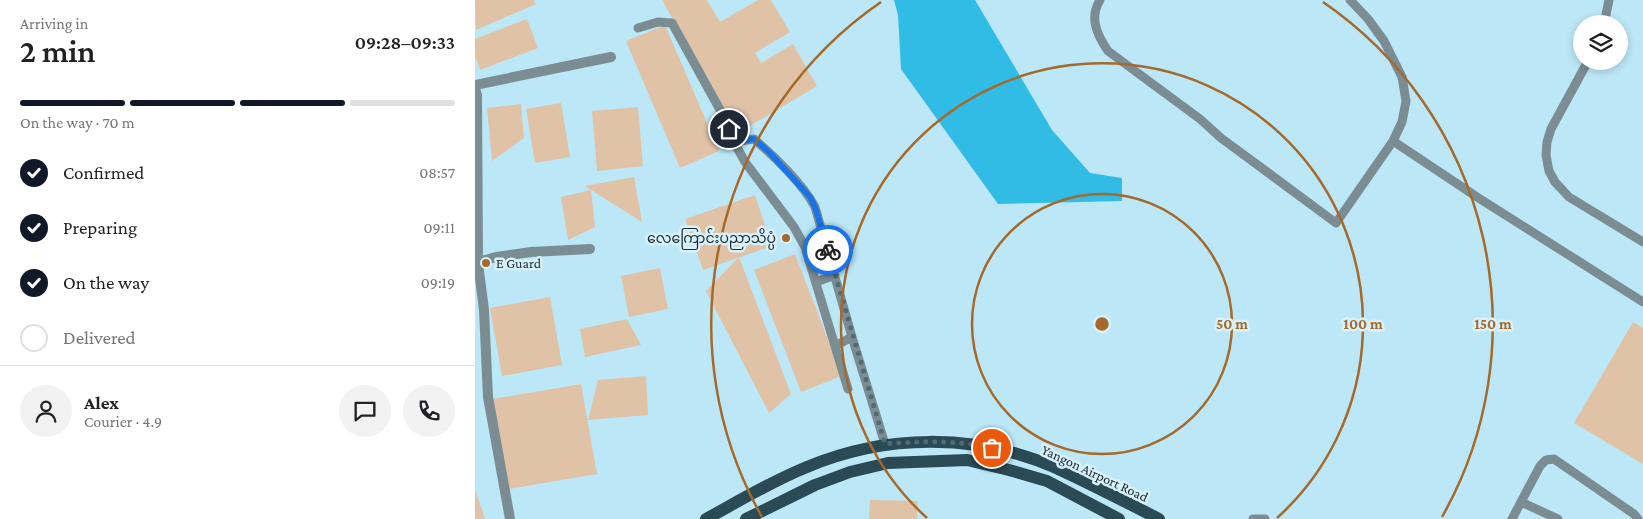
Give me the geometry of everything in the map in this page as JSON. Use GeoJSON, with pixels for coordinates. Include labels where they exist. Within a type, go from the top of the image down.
{"type":"FeatureCollection","features":[{"type":"Feature","properties":{"kind":"main road","name":"Yangon Airport Road"},"geometry":{"type":"LineString","coordinates":[[706,519],[747,496],[807,467],[849,453],[885,444],[913,442],[974,444],[1010,452],[1052,466],[1159,519]]}},
{"type":"Feature","properties":{"kind":"main road","name":"Yangon Airport Road"},"geometry":{"type":"LineString","coordinates":[[745,519],[815,485],[850,472],[888,463],[967,460],[1047,481],[1119,519]]}},
{"type":"Feature","properties":{"kind":"street"},"geometry":{"type":"LineString","coordinates":[[510,519],[488,397],[484,310],[477,263],[475,91],[611,57]]}},
{"type":"Feature","properties":{"kind":"street"},"geometry":{"type":"LineString","coordinates":[[477,263],[496,257],[531,252],[589,249]]}},
{"type":"Feature","properties":{"kind":"lane"},"geometry":{"type":"LineString","coordinates":[[1100,0],[1094,12],[1095,27],[1099,38],[1108,51],[1200,119],[1228,144],[1336,223],[1393,141],[1402,122],[1406,101],[1402,77],[1385,41],[1350,0]]}},
{"type":"Feature","properties":{"kind":"lane"},"geometry":{"type":"LineString","coordinates":[[1606,15],[1609,0]]}},
{"type":"Feature","properties":{"kind":"lane"},"geometry":{"type":"LineString","coordinates":[[638,28],[658,22],[672,23],[724,117],[734,142],[745,162],[794,227],[805,247],[848,389]]}},
{"type":"Feature","properties":{"kind":"lane"},"geometry":{"type":"LineString","coordinates":[[1583,70],[1551,129],[1546,155],[1549,171],[1555,182],[1569,197],[1643,242]]}},
{"type":"Feature","properties":{"kind":"lane"},"geometry":{"type":"LineString","coordinates":[[734,142],[754,139],[769,152],[810,197],[815,207],[885,444]]}},
{"type":"Feature","properties":{"kind":"lane"},"geometry":{"type":"LineString","coordinates":[[1393,141],[1477,197],[1643,302]]}},
{"type":"Feature","properties":{"kind":"lane"},"geometry":{"type":"LineString","coordinates":[[816,282],[835,275]]}},
{"type":"Feature","properties":{"kind":"lane"},"geometry":{"type":"LineString","coordinates":[[835,346],[852,337]]}},
{"type":"Feature","properties":{"kind":"lane"},"geometry":{"type":"LineString","coordinates":[[1512,519],[1540,466],[1546,460],[1554,459],[1634,514],[1638,519]]}},
{"type":"Feature","properties":{"kind":"lane"},"geometry":{"type":"LineString","coordinates":[[1521,502],[1558,519]]}},
{"type":"Feature","properties":{"kind":"lane"},"geometry":{"type":"LineString","coordinates":[[1253,519],[1265,519]]}},
{"type":"Feature","properties":{"kind":"water"},"geometry":{"type":"Polygon","coordinates":[[[894,0],[975,0],[1052,130],[1090,173],[1122,178],[1122,201],[998,204],[901,69],[898,15],[894,0]]]}},
{"type":"Feature","properties":{"kind":"building"},"geometry":{"type":"Polygon","coordinates":[[[475,0],[534,0],[536,4],[476,30],[475,0]]]}},
{"type":"Feature","properties":{"kind":"building"},"geometry":{"type":"Polygon","coordinates":[[[662,0],[707,0],[720,22],[758,0],[771,0],[790,32],[755,53],[761,63],[793,44],[817,86],[738,133],[662,0]]]}},
{"type":"Feature","properties":{"kind":"building"},"geometry":{"type":"Polygon","coordinates":[[[527,19],[538,48],[480,70],[475,56],[475,39],[527,19]]]}},
{"type":"Feature","properties":{"kind":"building"},"geometry":{"type":"Polygon","coordinates":[[[665,25],[719,151],[680,168],[626,41],[665,25]]]}},
{"type":"Feature","properties":{"kind":"building"},"geometry":{"type":"Polygon","coordinates":[[[561,103],[570,157],[535,163],[526,109],[561,103]]]}},
{"type":"Feature","properties":{"kind":"building"},"geometry":{"type":"Polygon","coordinates":[[[521,104],[524,138],[492,161],[487,108],[521,104]]]}},
{"type":"Feature","properties":{"kind":"building"},"geometry":{"type":"Polygon","coordinates":[[[638,107],[643,166],[597,171],[592,111],[638,107]]]}},
{"type":"Feature","properties":{"kind":"building"},"geometry":{"type":"Polygon","coordinates":[[[634,177],[642,222],[585,186],[634,177]]]}},
{"type":"Feature","properties":{"kind":"building"},"geometry":{"type":"Polygon","coordinates":[[[591,190],[595,227],[568,240],[561,197],[591,190]]]}},
{"type":"Feature","properties":{"kind":"building"},"geometry":{"type":"Polygon","coordinates":[[[755,195],[772,246],[703,270],[685,219],[755,195]]]}},
{"type":"Feature","properties":{"kind":"building"},"geometry":{"type":"Polygon","coordinates":[[[795,254],[842,376],[801,392],[754,270],[795,254]]]}},
{"type":"Feature","properties":{"kind":"building"},"geometry":{"type":"Polygon","coordinates":[[[739,257],[791,394],[769,413],[706,291],[739,257]]]}},
{"type":"Feature","properties":{"kind":"building"},"geometry":{"type":"Polygon","coordinates":[[[660,268],[668,309],[629,317],[621,276],[660,268]]]}},
{"type":"Feature","properties":{"kind":"building"},"geometry":{"type":"Polygon","coordinates":[[[550,297],[562,365],[502,376],[490,308],[550,297]]]}},
{"type":"Feature","properties":{"kind":"building"},"geometry":{"type":"Polygon","coordinates":[[[627,319],[641,345],[585,357],[580,329],[627,319]]]}},
{"type":"Feature","properties":{"kind":"building"},"geometry":{"type":"Polygon","coordinates":[[[1633,322],[1643,328],[1643,464],[1574,423],[1633,322]]]}},
{"type":"Feature","properties":{"kind":"building"},"geometry":{"type":"Polygon","coordinates":[[[646,376],[648,415],[588,420],[598,380],[646,376]]]}},
{"type":"Feature","properties":{"kind":"building"},"geometry":{"type":"Polygon","coordinates":[[[581,384],[597,474],[509,489],[493,399],[581,384]]]}},
{"type":"Feature","properties":{"kind":"building"},"geometry":{"type":"Polygon","coordinates":[[[475,489],[485,519],[475,519],[475,489]]]}},
{"type":"Feature","properties":{"kind":"building"},"geometry":{"type":"Polygon","coordinates":[[[870,500],[918,501],[917,519],[869,519],[870,500]]]}},
{"type":"Feature","properties":{"kind":"way so far"},"geometry":{"type":"LineString","coordinates":[[828,250],[885,444],[942,442],[974,444],[992,448]]}},
{"type":"Feature","properties":{"kind":"place","name":"လေကြောင်းပညာသိပ္ပံ"},"geometry":{"type":"Point","coordinates":[786,238]}},
{"type":"Feature","properties":{"kind":"place","name":"E Guard"},"geometry":{"type":"Point","coordinates":[486,263]}},
{"type":"Feature","properties":{"kind":"route"},"geometry":{"type":"LineString","coordinates":[[729,129],[734,142],[754,139],[769,152],[810,197],[815,207],[828,250]]}}]}
